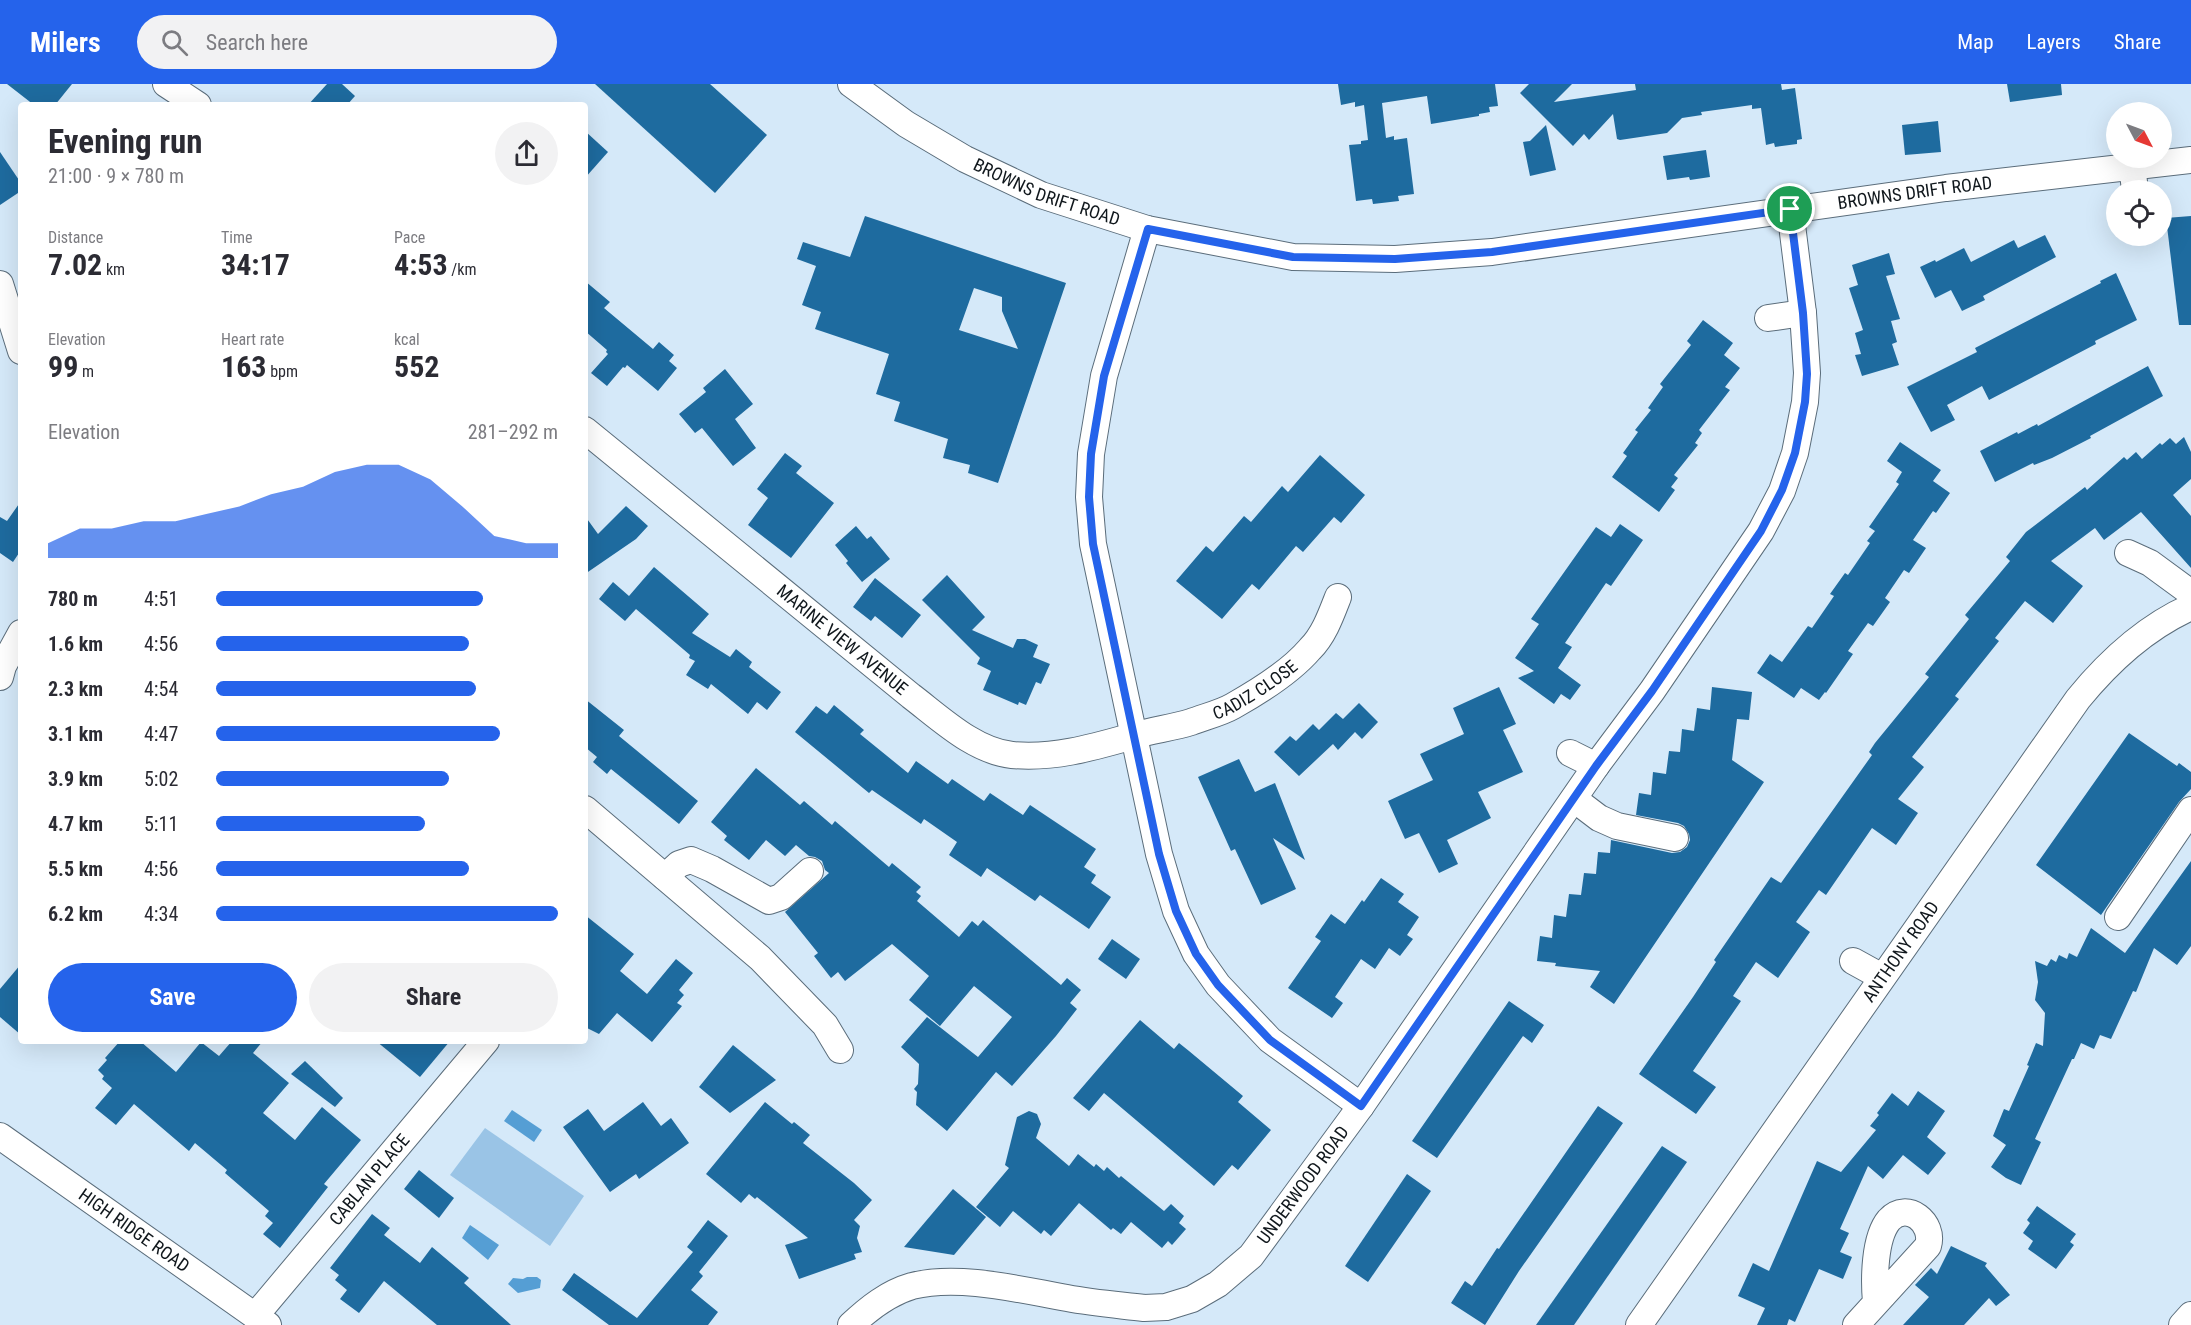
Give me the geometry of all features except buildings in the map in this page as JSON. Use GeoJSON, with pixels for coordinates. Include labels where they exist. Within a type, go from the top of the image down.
{"type":"FeatureCollection","features":[{"type":"Feature","properties":{"kind":"street"},"geometry":{"type":"LineString","coordinates":[[166,84],[193,102]]}},
{"type":"Feature","properties":{"kind":"street","name":"BROWNS DRIFT ROAD"},"geometry":{"type":"LineString","coordinates":[[851,84],[906,124],[965,159],[1041,195],[1148,229],[1293,257],[1395,259],[1492,252],[1946,188],[2133,178],[2191,160]]}},
{"type":"Feature","properties":{"kind":"street","name":"UNDERWOOD ROAD"},"geometry":{"type":"LineString","coordinates":[[851,1325],[866,1311],[889,1296],[912,1286],[933,1283],[987,1285],[1144,1308],[1166,1306],[1191,1299],[1218,1284],[1251,1256],[1361,1106],[1596,766],[1652,691],[1761,531],[1782,490],[1795,453],[1805,402],[1807,374],[1803,313],[1790,209]]}},
{"type":"Feature","properties":{"kind":"street"},"geometry":{"type":"LineString","coordinates":[[1148,229],[1104,376],[1091,454],[1089,497],[1093,544],[1159,854],[1176,911],[1196,954],[1218,985],[1270,1040],[1361,1106]]}},
{"type":"Feature","properties":{"kind":"street"},"geometry":{"type":"LineString","coordinates":[[0,284],[18,341]]}},
{"type":"Feature","properties":{"kind":"street"},"geometry":{"type":"LineString","coordinates":[[1768,318],[1803,313]]}},
{"type":"Feature","properties":{"kind":"street","name":"MARINE VIEW AVENUE"},"geometry":{"type":"LineString","coordinates":[[588,432],[911,696],[956,730],[989,749],[1012,755],[1050,755],[1095,748],[1135,735]]}},
{"type":"Feature","properties":{"kind":"street"},"geometry":{"type":"LineString","coordinates":[[2128,553],[2157,567],[2191,593]]}},
{"type":"Feature","properties":{"kind":"street","name":"CADIZ CLOSE"},"geometry":{"type":"LineString","coordinates":[[1135,735],[1189,723],[1232,707],[1269,682],[1293,665],[1311,648],[1328,622],[1338,597]]}},
{"type":"Feature","properties":{"kind":"street","name":"ANTHONY ROAD"},"geometry":{"type":"LineString","coordinates":[[1639,1325],[2014,787],[2095,678],[2148,631],[2191,607]]}},
{"type":"Feature","properties":{"kind":"street"},"geometry":{"type":"LineString","coordinates":[[0,677],[3,666],[18,638]]}},
{"type":"Feature","properties":{"kind":"street"},"geometry":{"type":"LineString","coordinates":[[1570,753],[1596,766]]}},
{"type":"Feature","properties":{"kind":"street"},"geometry":{"type":"LineString","coordinates":[[1574,799],[1599,818],[1617,826],[1675,838]]}},
{"type":"Feature","properties":{"kind":"street"},"geometry":{"type":"LineString","coordinates":[[2118,917],[2191,810]]}},
{"type":"Feature","properties":{"kind":"street"},"geometry":{"type":"LineString","coordinates":[[588,812],[760,958],[825,1025],[840,1050]]}},
{"type":"Feature","properties":{"kind":"street"},"geometry":{"type":"LineString","coordinates":[[665,877],[679,864],[690,860],[712,869],[769,901],[781,897],[810,871]]}},
{"type":"Feature","properties":{"kind":"street"},"geometry":{"type":"LineString","coordinates":[[1853,961],[1882,977]]}},
{"type":"Feature","properties":{"kind":"street","name":"CABLAN PLACE"},"geometry":{"type":"LineString","coordinates":[[261,1321],[484,1044]]}},
{"type":"Feature","properties":{"kind":"street","name":"HIGH RIDGE ROAD"},"geometry":{"type":"LineString","coordinates":[[0,1136],[261,1321]]}},
{"type":"Feature","properties":{"kind":"street"},"geometry":{"type":"LineString","coordinates":[[1856,1325],[1876,1302]]}},
{"type":"Feature","properties":{"kind":"street"},"geometry":{"type":"LineString","coordinates":[[2182,1325],[2191,1315]]}},
{"type":"Feature","properties":{"kind":"shaded area"},"geometry":{"type":"Polygon","coordinates":[[[512,1110],[542,1130],[534,1142],[504,1121],[512,1110]]]}},
{"type":"Feature","properties":{"kind":"shaded area"},"geometry":{"type":"Polygon","coordinates":[[[485,1128],[584,1196],[550,1246],[450,1175],[485,1128]]]}},
{"type":"Feature","properties":{"kind":"shaded area"},"geometry":{"type":"Polygon","coordinates":[[[470,1225],[499,1245],[488,1260],[462,1238],[470,1225]]]}},
{"type":"Feature","properties":{"kind":"shaded area"},"geometry":{"type":"Polygon","coordinates":[[[537,1277],[541,1280],[540,1288],[518,1293],[508,1284],[513,1278],[537,1277]]]}},
{"type":"Feature","properties":{"kind":"route"},"geometry":{"type":"LineString","coordinates":[[1790,209],[1803,313],[1807,374],[1805,402],[1795,453],[1782,490],[1761,531],[1652,691],[1596,766],[1361,1106],[1270,1040],[1218,985],[1196,954],[1176,911],[1159,854],[1093,544],[1089,497],[1091,454],[1104,376],[1148,229],[1293,257],[1395,259],[1492,252],[1790,209]]}}]}
